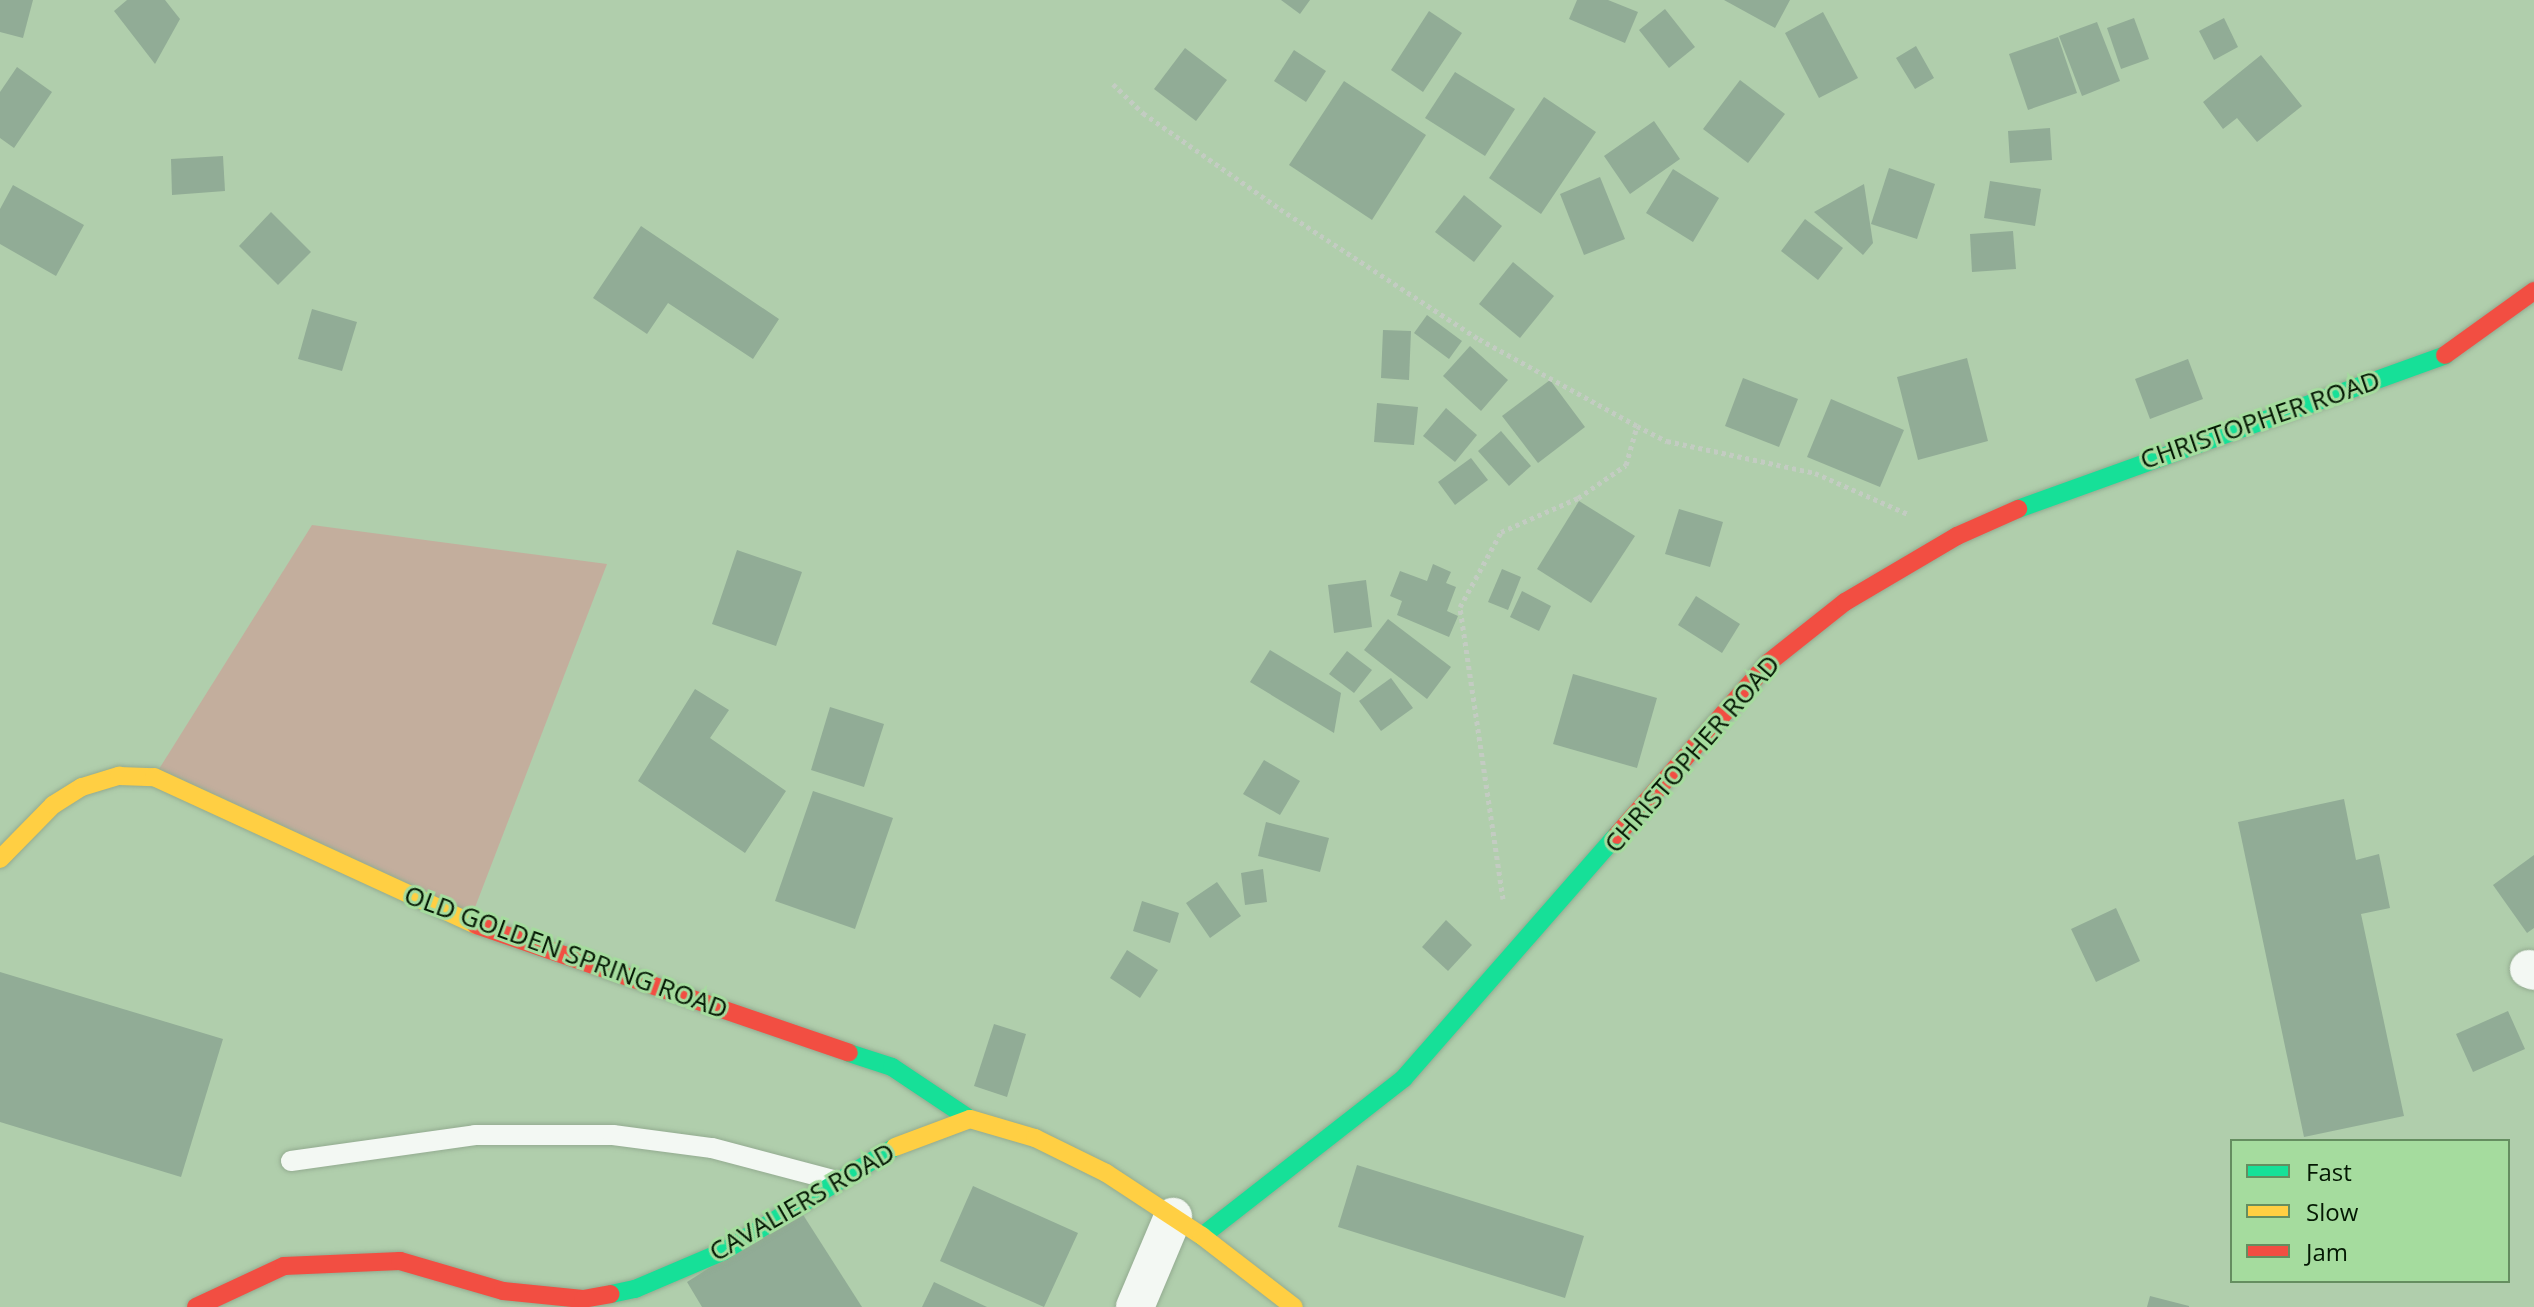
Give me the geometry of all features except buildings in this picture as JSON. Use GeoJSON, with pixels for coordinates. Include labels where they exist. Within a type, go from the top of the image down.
{"type":"FeatureCollection","features":[{"type":"Feature","properties":{"kind":"street","name":"CHRISTOPHER ROAD"},"geometry":{"type":"LineString","coordinates":[[1188,1226],[1404,1078],[1513,959],[1768,663],[1845,602],[1957,536],[2068,487],[2451,353],[2534,291]]}},
{"type":"Feature","properties":{"kind":"street","name":"OLD GOLDEN SPRING ROAD"},"geometry":{"type":"LineString","coordinates":[[0,859],[53,805],[82,787],[119,776],[154,777],[469,923],[892,1067],[970,1119]]}},
{"type":"Feature","properties":{"kind":"street","name":"CAVALIERS ROAD"},"geometry":{"type":"LineString","coordinates":[[196,1307],[284,1266],[400,1261],[503,1291],[583,1299],[635,1289],[724,1251],[833,1180],[886,1150],[970,1119]]}},
{"type":"Feature","properties":{"kind":"street"},"geometry":{"type":"LineString","coordinates":[[970,1119],[1050,1145],[1106,1173],[1188,1226],[1294,1307]]}},
{"type":"Feature","properties":{"kind":"street"},"geometry":{"type":"LineString","coordinates":[[1135,1307],[1188,1226]]}},
{"type":"Feature","properties":{"kind":"lane"},"geometry":{"type":"LineString","coordinates":[[291,1161],[475,1135],[613,1135],[712,1148],[833,1180]]}},
{"type":"Feature","properties":{"kind":"path"},"geometry":{"type":"LineString","coordinates":[[1113,84],[1143,113],[1407,293],[1479,339],[1637,426],[1667,441],[1815,473],[1957,536]]}},
{"type":"Feature","properties":{"kind":"path"},"geometry":{"type":"LineString","coordinates":[[1513,959],[1460,607],[1501,532],[1578,498],[1626,465],[1637,426]]}},
{"type":"Feature","properties":{"kind":"shaded area"},"geometry":{"type":"Polygon","coordinates":[[[312,525],[607,564],[469,923],[154,777],[312,525]]]}},
{"type":"Feature","properties":{"kind":"traffic: fast"},"geometry":{"type":"LineString","coordinates":[[2018,509],[2445,355]]}},
{"type":"Feature","properties":{"kind":"traffic: fast"},"geometry":{"type":"LineString","coordinates":[[1202,1236],[1404,1078],[1617,835]]}},
{"type":"Feature","properties":{"kind":"traffic: fast"},"geometry":{"type":"LineString","coordinates":[[849,1053],[892,1067],[970,1119]]}},
{"type":"Feature","properties":{"kind":"traffic: fast"},"geometry":{"type":"LineString","coordinates":[[611,1294],[635,1289],[724,1251],[895,1147]]}},
{"type":"Feature","properties":{"kind":"traffic: slow"},"geometry":{"type":"LineString","coordinates":[[0,859],[53,805],[82,787],[119,776],[154,777],[476,925]]}},
{"type":"Feature","properties":{"kind":"traffic: slow"},"geometry":{"type":"LineString","coordinates":[[895,1147],[970,1119],[1035,1138],[1106,1173],[1202,1236],[1294,1307]]}},
{"type":"Feature","properties":{"kind":"traffic: jam"},"geometry":{"type":"LineString","coordinates":[[2445,355],[2534,291]]}},
{"type":"Feature","properties":{"kind":"traffic: jam"},"geometry":{"type":"LineString","coordinates":[[1617,835],[1768,663],[1845,602],[1957,536],[2018,509]]}},
{"type":"Feature","properties":{"kind":"traffic: jam"},"geometry":{"type":"LineString","coordinates":[[476,925],[849,1053]]}},
{"type":"Feature","properties":{"kind":"traffic: jam"},"geometry":{"type":"LineString","coordinates":[[196,1307],[284,1266],[400,1261],[503,1291],[583,1299],[611,1294]]}}]}
